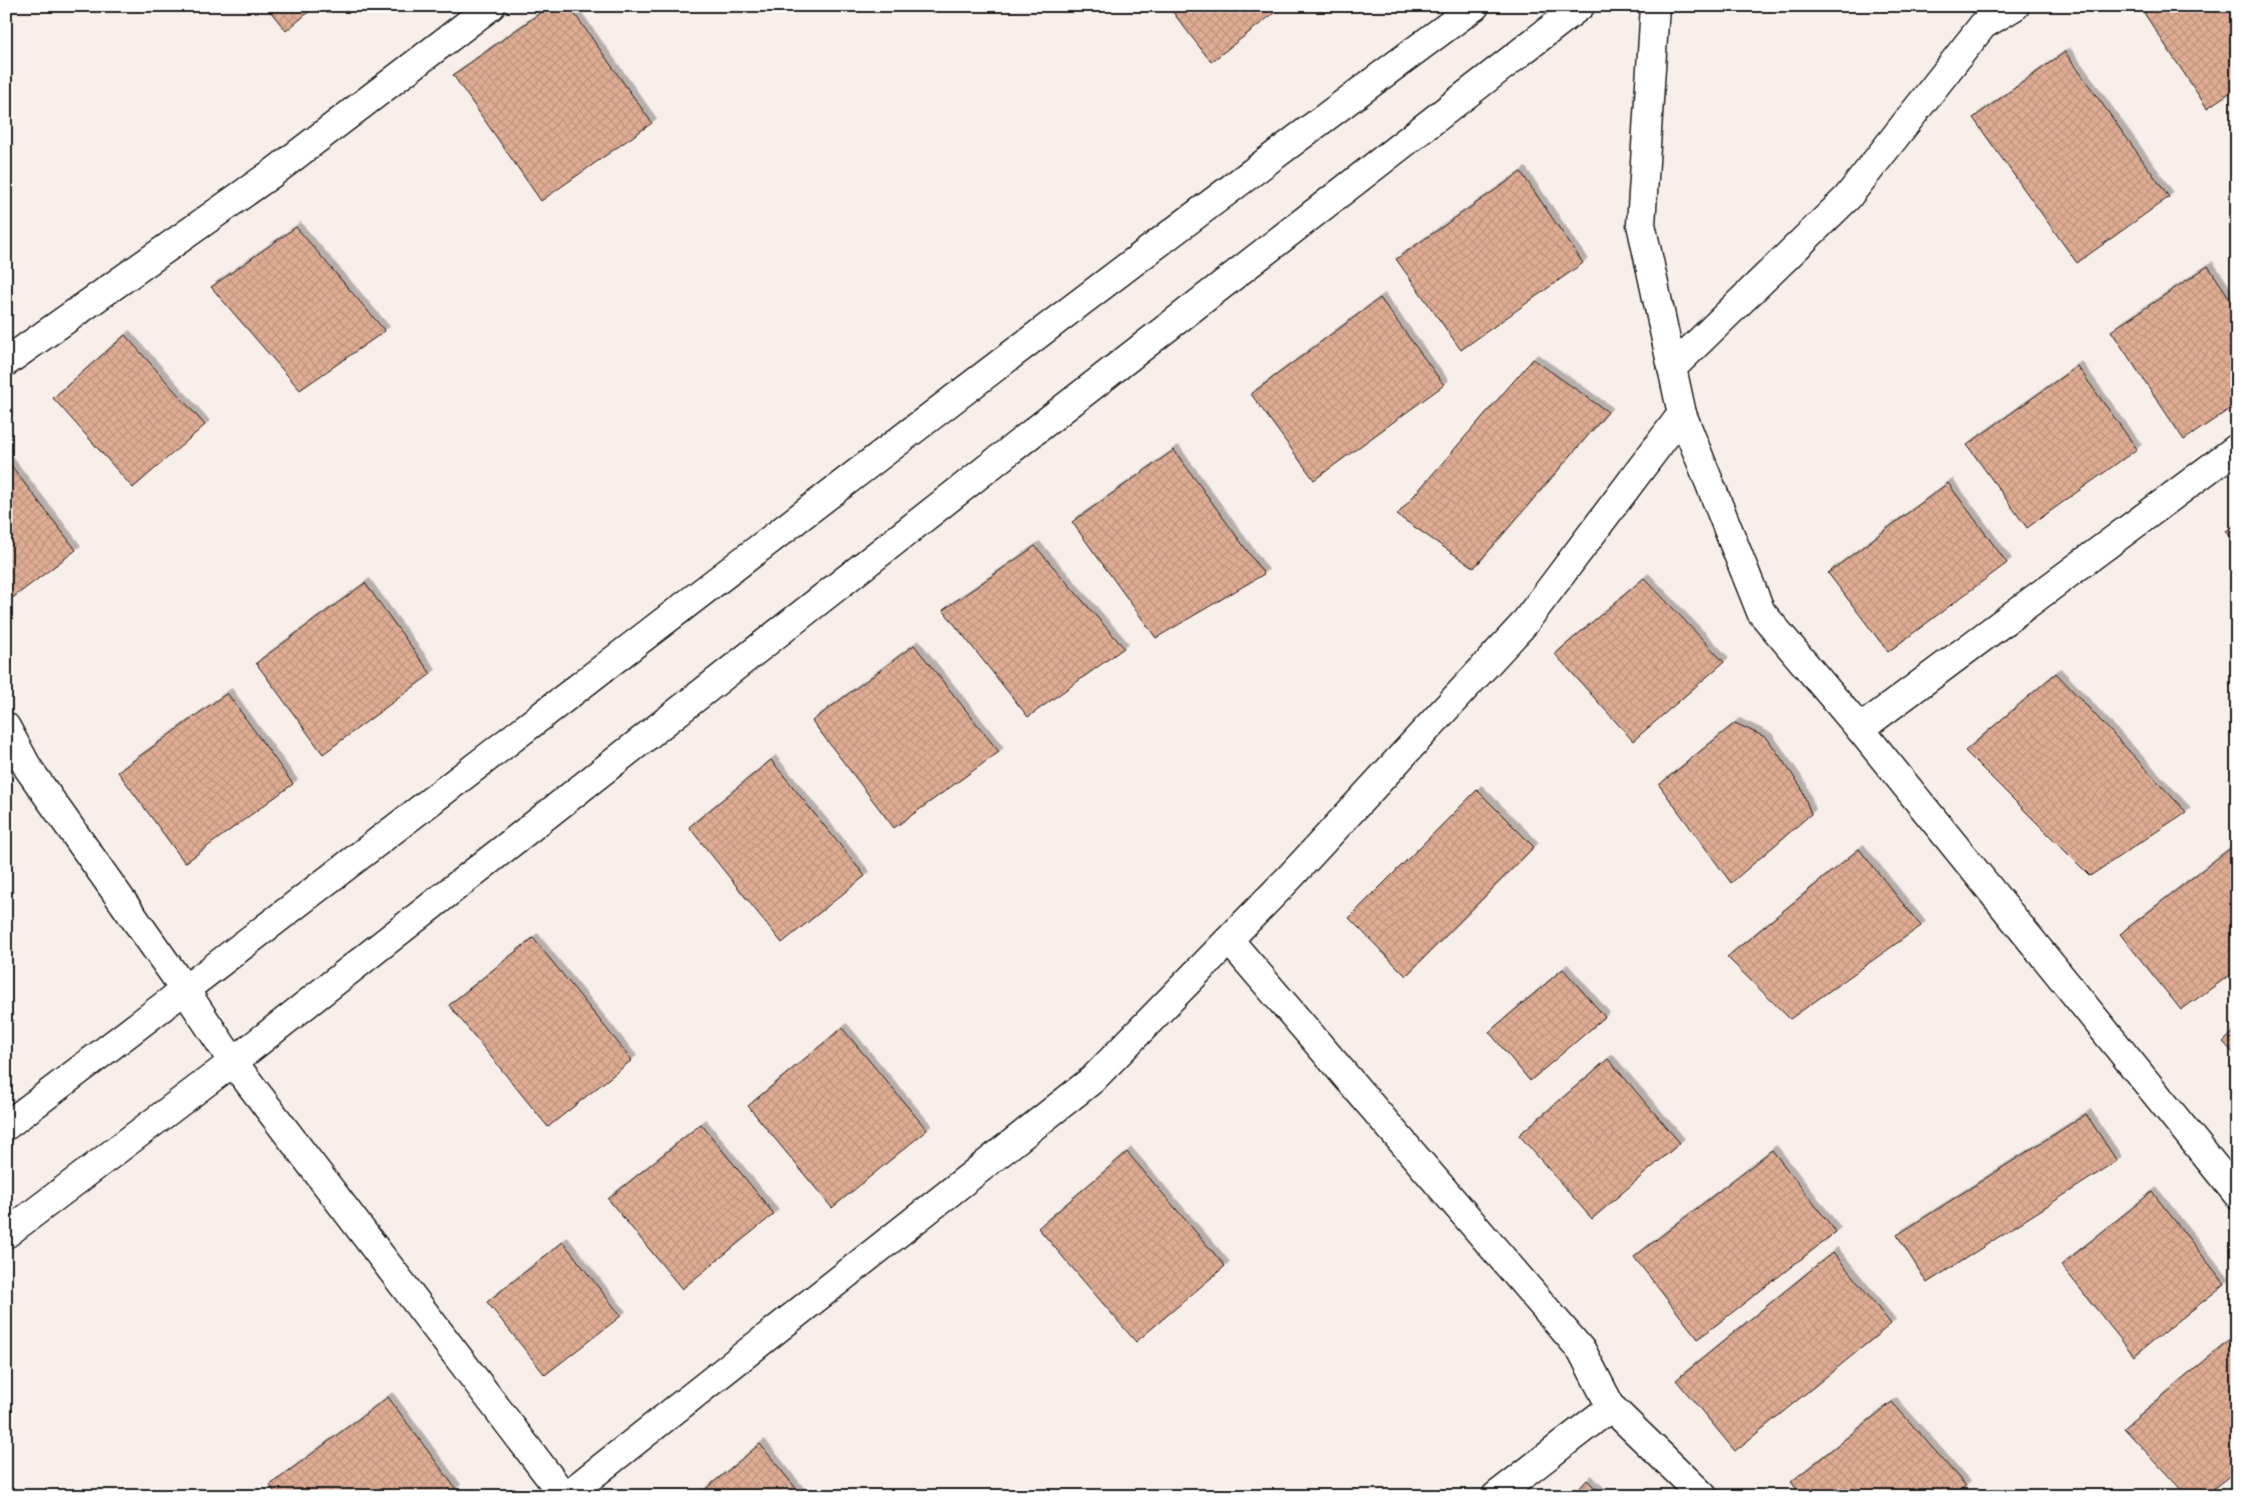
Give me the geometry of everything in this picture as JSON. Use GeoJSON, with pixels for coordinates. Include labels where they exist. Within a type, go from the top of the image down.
{"type":"FeatureCollection","features":[{"type":"Feature","properties":{"kind":"street"},"geometry":{"type":"LineString","coordinates":[[6,362],[274,172],[491,6]]}},
{"type":"Feature","properties":{"kind":"street"},"geometry":{"type":"LineString","coordinates":[[6,1126],[727,572],[1475,6]]}},
{"type":"Feature","properties":{"kind":"street"},"geometry":{"type":"LineString","coordinates":[[6,1234],[233,1062],[1041,426],[1580,6]]}},
{"type":"Feature","properties":{"kind":"street"},"geometry":{"type":"LineString","coordinates":[[1654,6],[1641,224],[1682,414],[1761,612],[1860,729],[2237,1194]]}},
{"type":"Feature","properties":{"kind":"street"},"geometry":{"type":"LineString","coordinates":[[1672,368],[1848,198],[1983,25],[2015,6]]}},
{"type":"Feature","properties":{"kind":"street"},"geometry":{"type":"LineString","coordinates":[[6,727],[28,768],[185,990],[233,1062],[565,1496],[1092,1080],[1229,940],[1523,625],[1682,414]]}},
{"type":"Feature","properties":{"kind":"street"},"geometry":{"type":"LineString","coordinates":[[1860,729],[2237,448]]}},
{"type":"Feature","properties":{"kind":"street"},"geometry":{"type":"LineString","coordinates":[[1229,940],[1582,1350],[1611,1407],[1704,1496]]}},
{"type":"Feature","properties":{"kind":"street"},"geometry":{"type":"LineString","coordinates":[[1496,1496],[1611,1407]]}},
{"type":"Feature","properties":{"kind":"building"},"geometry":{"type":"Polygon","coordinates":[[[266,6],[316,6],[286,31],[266,6]]]}},
{"type":"Feature","properties":{"kind":"building"},"geometry":{"type":"Polygon","coordinates":[[[550,6],[569,6],[652,123],[541,201],[453,75],[550,6]]]}},
{"type":"Feature","properties":{"kind":"building"},"geometry":{"type":"Polygon","coordinates":[[[1168,6],[1283,6],[1211,62],[1168,6]]]}},
{"type":"Feature","properties":{"kind":"building"},"geometry":{"type":"Polygon","coordinates":[[[2154,6],[2237,6],[2237,88],[2207,108],[2144,13],[2154,6]]]}},
{"type":"Feature","properties":{"kind":"building"},"geometry":{"type":"Polygon","coordinates":[[[2065,52],[2169,197],[2077,263],[1973,118],[2065,52]]]}},
{"type":"Feature","properties":{"kind":"building"},"geometry":{"type":"Polygon","coordinates":[[[1521,172],[1583,263],[1461,350],[1396,259],[1521,172]]]}},
{"type":"Feature","properties":{"kind":"building"},"geometry":{"type":"Polygon","coordinates":[[[296,227],[385,331],[300,390],[211,287],[296,227]]]}},
{"type":"Feature","properties":{"kind":"building"},"geometry":{"type":"Polygon","coordinates":[[[2208,266],[2237,309],[2237,404],[2184,440],[2111,331],[2208,266]]]}},
{"type":"Feature","properties":{"kind":"building"},"geometry":{"type":"Polygon","coordinates":[[[1380,298],[1444,385],[1314,480],[1251,394],[1380,298]]]}},
{"type":"Feature","properties":{"kind":"building"},"geometry":{"type":"Polygon","coordinates":[[[125,335],[205,425],[133,488],[53,398],[125,335]]]}},
{"type":"Feature","properties":{"kind":"building"},"geometry":{"type":"Polygon","coordinates":[[[1533,359],[1608,412],[1474,568],[1397,515],[1533,359]]]}},
{"type":"Feature","properties":{"kind":"building"},"geometry":{"type":"Polygon","coordinates":[[[2077,366],[2137,449],[2027,528],[1967,445],[2077,366]]]}},
{"type":"Feature","properties":{"kind":"building"},"geometry":{"type":"Polygon","coordinates":[[[1174,450],[1264,574],[1156,638],[1072,522],[1174,450]]]}},
{"type":"Feature","properties":{"kind":"building"},"geometry":{"type":"Polygon","coordinates":[[[6,459],[76,550],[6,603],[6,459]]]}},
{"type":"Feature","properties":{"kind":"building"},"geometry":{"type":"Polygon","coordinates":[[[1948,483],[2007,563],[1888,652],[1828,573],[1948,483]]]}},
{"type":"Feature","properties":{"kind":"building"},"geometry":{"type":"Polygon","coordinates":[[[2237,524],[2237,546],[2226,531],[2237,524]]]}},
{"type":"Feature","properties":{"kind":"building"},"geometry":{"type":"Polygon","coordinates":[[[1035,546],[1124,648],[1028,717],[943,610],[1035,546]]]}},
{"type":"Feature","properties":{"kind":"building"},"geometry":{"type":"Polygon","coordinates":[[[1644,578],[1724,662],[1633,741],[1555,654],[1644,578]]]}},
{"type":"Feature","properties":{"kind":"building"},"geometry":{"type":"Polygon","coordinates":[[[365,583],[431,674],[323,754],[256,663],[365,583]]]}},
{"type":"Feature","properties":{"kind":"building"},"geometry":{"type":"Polygon","coordinates":[[[914,645],[999,752],[894,828],[812,721],[914,645]]]}},
{"type":"Feature","properties":{"kind":"building"},"geometry":{"type":"Polygon","coordinates":[[[2056,673],[2186,812],[2090,876],[1965,751],[2056,673]]]}},
{"type":"Feature","properties":{"kind":"building"},"geometry":{"type":"Polygon","coordinates":[[[227,693],[293,784],[185,863],[118,772],[227,693]]]}},
{"type":"Feature","properties":{"kind":"building"},"geometry":{"type":"Polygon","coordinates":[[[1735,723],[1767,738],[1801,787],[1811,814],[1731,883],[1659,785],[1735,723]]]}},
{"type":"Feature","properties":{"kind":"building"},"geometry":{"type":"Polygon","coordinates":[[[771,760],[865,876],[782,943],[689,827],[771,760]]]}},
{"type":"Feature","properties":{"kind":"building"},"geometry":{"type":"Polygon","coordinates":[[[1477,790],[1534,847],[1406,976],[1349,918],[1477,790]]]}},
{"type":"Feature","properties":{"kind":"building"},"geometry":{"type":"Polygon","coordinates":[[[2237,843],[2237,970],[2181,1010],[2120,934],[2237,843]]]}},
{"type":"Feature","properties":{"kind":"building"},"geometry":{"type":"Polygon","coordinates":[[[1859,849],[1921,926],[1790,1019],[1727,957],[1859,849]]]}},
{"type":"Feature","properties":{"kind":"building"},"geometry":{"type":"Polygon","coordinates":[[[533,938],[632,1060],[548,1127],[449,1005],[533,938]]]}},
{"type":"Feature","properties":{"kind":"building"},"geometry":{"type":"Polygon","coordinates":[[[1563,969],[1605,1017],[1530,1081],[1489,1032],[1563,969]]]}},
{"type":"Feature","properties":{"kind":"building"},"geometry":{"type":"Polygon","coordinates":[[[842,1028],[927,1130],[832,1208],[748,1106],[842,1028]]]}},
{"type":"Feature","properties":{"kind":"building"},"geometry":{"type":"Polygon","coordinates":[[[2237,1029],[2237,1057],[2223,1042],[2237,1029]]]}},
{"type":"Feature","properties":{"kind":"building"},"geometry":{"type":"Polygon","coordinates":[[[1608,1059],[1680,1143],[1592,1219],[1519,1135],[1608,1059]]]}},
{"type":"Feature","properties":{"kind":"building"},"geometry":{"type":"Polygon","coordinates":[[[2086,1114],[2117,1161],[1927,1283],[1897,1235],[2086,1114]]]}},
{"type":"Feature","properties":{"kind":"building"},"geometry":{"type":"Polygon","coordinates":[[[701,1124],[774,1214],[682,1289],[608,1199],[701,1124]]]}},
{"type":"Feature","properties":{"kind":"building"},"geometry":{"type":"Polygon","coordinates":[[[1772,1150],[1836,1232],[1698,1339],[1634,1257],[1772,1150]]]}},
{"type":"Feature","properties":{"kind":"building"},"geometry":{"type":"Polygon","coordinates":[[[1127,1152],[1225,1266],[1136,1342],[1038,1228],[1127,1152]]]}},
{"type":"Feature","properties":{"kind":"building"},"geometry":{"type":"Polygon","coordinates":[[[2152,1192],[2225,1284],[2134,1356],[2061,1265],[2152,1192]]]}},
{"type":"Feature","properties":{"kind":"building"},"geometry":{"type":"Polygon","coordinates":[[[563,1242],[621,1316],[545,1375],[487,1302],[563,1242]]]}},
{"type":"Feature","properties":{"kind":"building"},"geometry":{"type":"Polygon","coordinates":[[[1833,1252],[1891,1324],[1735,1451],[1676,1380],[1833,1252]]]}},
{"type":"Feature","properties":{"kind":"building"},"geometry":{"type":"Polygon","coordinates":[[[2237,1334],[2237,1470],[2204,1496],[2187,1496],[2124,1428],[2237,1334]]]}},
{"type":"Feature","properties":{"kind":"building"},"geometry":{"type":"Polygon","coordinates":[[[388,1397],[456,1489],[447,1496],[277,1496],[270,1485],[388,1397]]]}},
{"type":"Feature","properties":{"kind":"building"},"geometry":{"type":"Polygon","coordinates":[[[1892,1402],[1966,1486],[1953,1496],[1802,1496],[1791,1482],[1892,1402]]]}},
{"type":"Feature","properties":{"kind":"building"},"geometry":{"type":"Polygon","coordinates":[[[760,1444],[802,1496],[697,1496],[760,1444]]]}},
{"type":"Feature","properties":{"kind":"building"},"geometry":{"type":"Polygon","coordinates":[[[1587,1480],[1603,1496],[1572,1496],[1587,1480]]]}}]}
